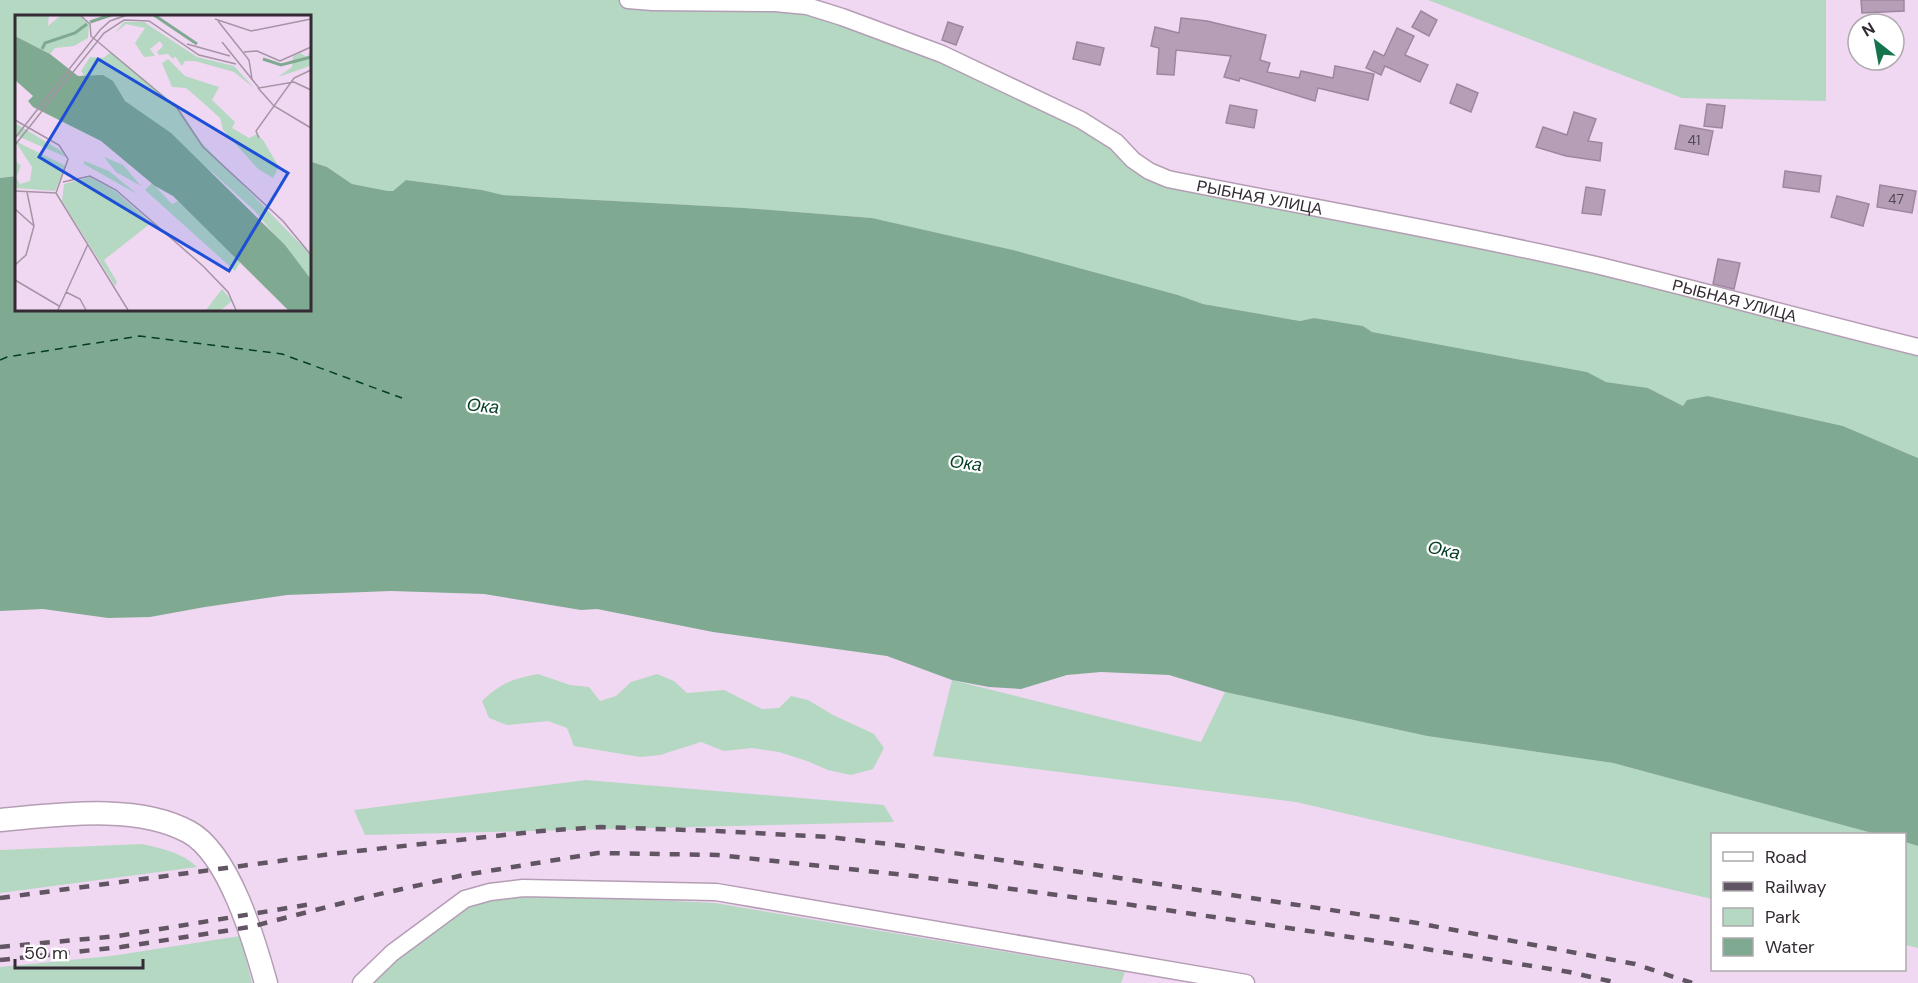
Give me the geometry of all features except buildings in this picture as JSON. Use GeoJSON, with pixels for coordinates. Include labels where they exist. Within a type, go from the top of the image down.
{"type":"FeatureCollection","features":[{"type":"Feature","properties":{"kind":"main road"},"geometry":{"type":"LineString","coordinates":[[0,820],[93,812],[155,819],[190,832],[211,852],[223,869],[250,927],[266,983]]}},
{"type":"Feature","properties":{"kind":"street","name":"РЫБНАЯ УЛИЦА"},"geometry":{"type":"LineString","coordinates":[[628,0],[775,3],[807,6],[942,54],[1060,110],[1100,131],[1116,142],[1133,160],[1149,171],[1168,179],[1414,226],[1586,263],[1918,347]]}},
{"type":"Feature","properties":{"kind":"street"},"geometry":{"type":"LineString","coordinates":[[361,983],[392,953],[465,899],[490,892],[523,888],[716,892],[1246,983]]}},
{"type":"Feature","properties":{"kind":"green space"},"geometry":{"type":"Polygon","coordinates":[[[0,0],[801,0],[944,48],[1151,167],[1918,342],[1918,458],[1843,426],[1708,396],[1684,407],[1648,388],[1606,382],[1587,372],[1371,332],[1363,326],[1314,318],[1300,321],[1203,304],[1178,295],[1013,250],[872,218],[745,208],[503,195],[406,180],[393,191],[352,184],[327,167],[310,161],[310,15],[15,15],[15,176],[0,178],[0,0]]]}},
{"type":"Feature","properties":{"kind":"green space"},"geometry":{"type":"Polygon","coordinates":[[[1428,0],[1826,0],[1826,101],[1682,98],[1428,0]]]}},
{"type":"Feature","properties":{"kind":"green space"},"geometry":{"type":"Polygon","coordinates":[[[538,674],[570,685],[589,687],[600,701],[616,696],[631,682],[657,674],[674,681],[687,693],[724,690],[762,709],[779,708],[791,696],[808,700],[833,715],[874,734],[884,748],[873,769],[851,775],[828,770],[779,752],[752,748],[724,751],[701,742],[660,755],[640,757],[574,746],[567,728],[548,721],[507,725],[489,718],[482,701],[507,683],[538,674]]]}},
{"type":"Feature","properties":{"kind":"green space"},"geometry":{"type":"Polygon","coordinates":[[[952,680],[1201,742],[1225,692],[1427,736],[1613,763],[1873,833],[1711,833],[1711,899],[1296,802],[933,756],[952,680]]]}},
{"type":"Feature","properties":{"kind":"green space"},"geometry":{"type":"Polygon","coordinates":[[[586,780],[884,805],[894,822],[365,835],[354,810],[586,780]]]}},
{"type":"Feature","properties":{"kind":"green space"},"geometry":{"type":"Polygon","coordinates":[[[1906,843],[1918,846],[1918,948],[1906,945],[1906,843]]]}},
{"type":"Feature","properties":{"kind":"green space"},"geometry":{"type":"Polygon","coordinates":[[[142,844],[164,849],[197,867],[0,893],[0,850],[142,844]]]}},
{"type":"Feature","properties":{"kind":"green space"},"geometry":{"type":"Polygon","coordinates":[[[521,894],[715,903],[1125,972],[1121,983],[370,983],[445,921],[478,902],[496,896],[521,894]]]}},
{"type":"Feature","properties":{"kind":"green space"},"geometry":{"type":"Polygon","coordinates":[[[240,936],[252,983],[0,983],[0,967],[111,956],[240,936]]]}},
{"type":"Feature","properties":{"kind":"water","name":"Ока"},"geometry":{"type":"Polygon","coordinates":[[[310,161],[327,167],[352,184],[388,191],[393,191],[406,180],[503,195],[745,208],[872,218],[1013,250],[1178,295],[1203,304],[1300,321],[1314,318],[1363,326],[1372,332],[1587,372],[1606,382],[1648,388],[1683,406],[1687,400],[1708,396],[1843,426],[1918,458],[1918,846],[1906,842],[1906,833],[1872,833],[1613,763],[1427,736],[1225,692],[1169,675],[1101,672],[1067,675],[1021,689],[989,687],[952,680],[887,656],[713,632],[597,609],[581,610],[484,594],[391,591],[287,595],[150,617],[108,618],[43,609],[0,611],[0,178],[15,176],[15,310],[310,310],[310,161]]]}},
{"type":"Feature","properties":{"kind":"ferry route"},"geometry":{"type":"LineString","coordinates":[[0,360],[140,336],[282,354],[402,398]]}},
{"type":"Feature","properties":{"kind":"railway"},"geometry":{"type":"LineString","coordinates":[[0,898],[339,853],[541,831],[601,827],[717,831],[829,837],[914,847],[1417,923],[1635,964],[1692,983]]}},
{"type":"Feature","properties":{"kind":"railway"},"geometry":{"type":"LineString","coordinates":[[0,960],[121,947],[250,927],[464,875],[598,853],[718,855],[914,876],[1370,940],[1569,972],[1618,983]]}},
{"type":"Feature","properties":{"kind":"railway"},"geometry":{"type":"LineString","coordinates":[[0,947],[118,936],[312,904]]}}]}
